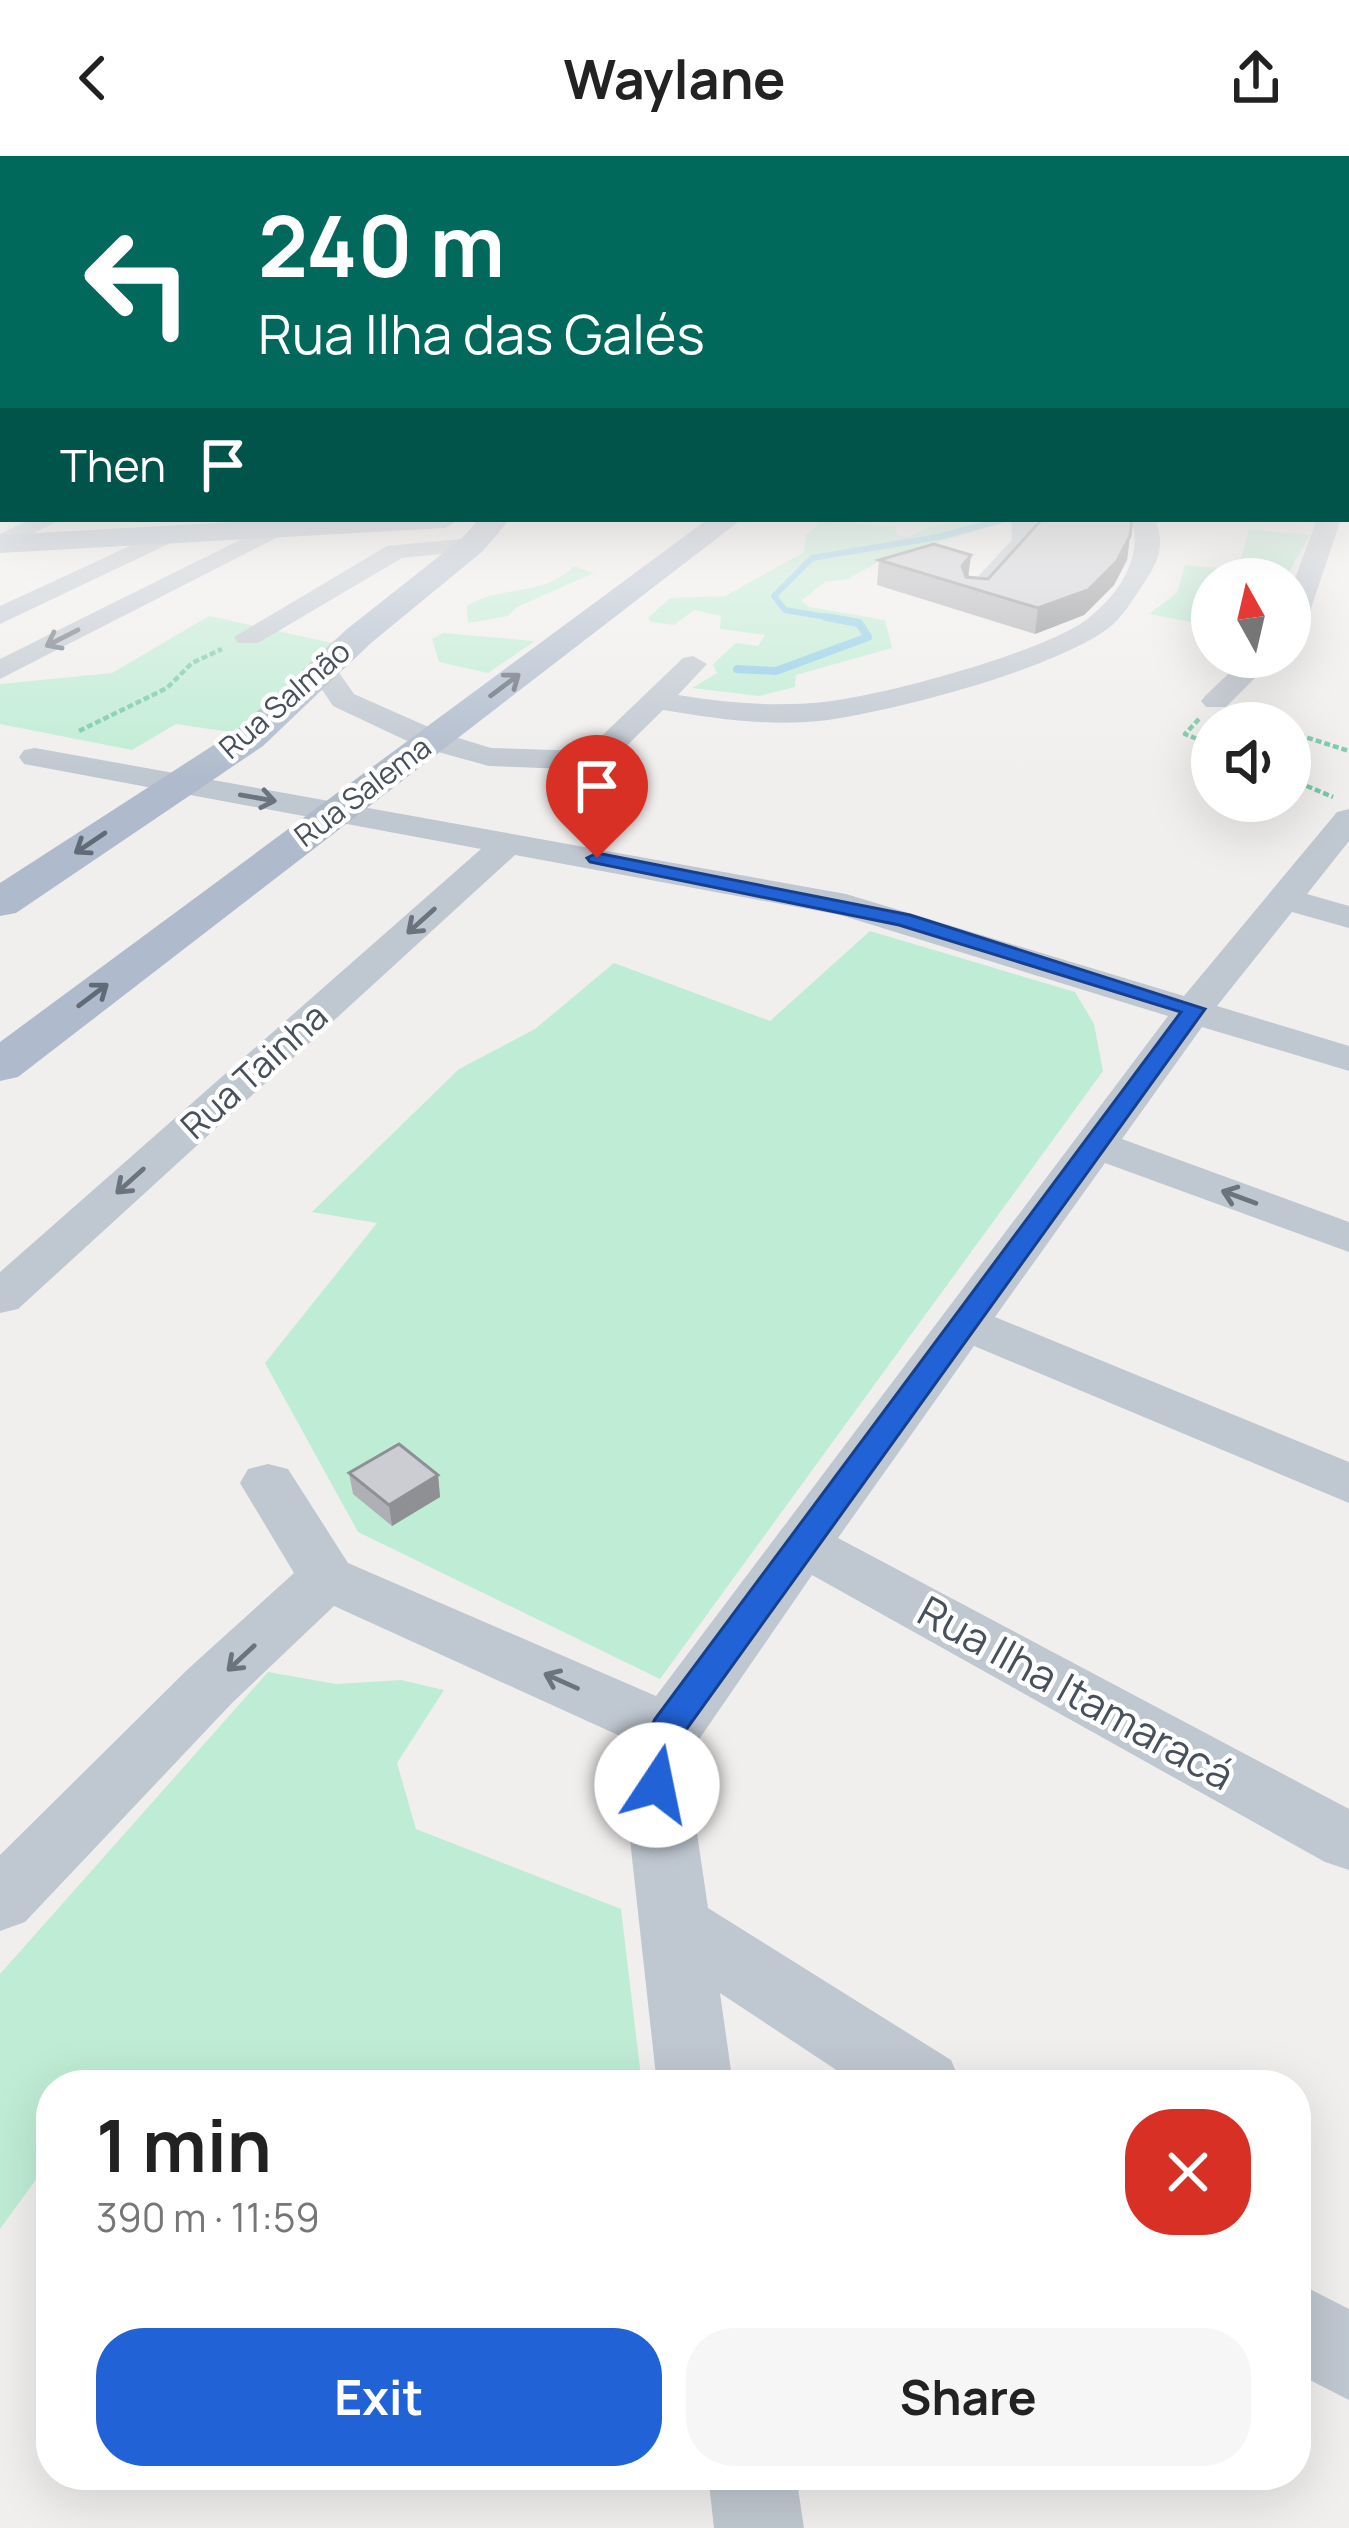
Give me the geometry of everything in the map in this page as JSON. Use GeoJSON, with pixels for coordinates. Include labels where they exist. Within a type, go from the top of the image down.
{"type":"FeatureCollection","features":[{"type":"Feature","properties":{"kind":"main road","name":"Rua Salmão"},"geometry":{"type":"LineString","coordinates":[[0,903],[250,738],[456,556]]}},
{"type":"Feature","properties":{"kind":"main road","name":"Rua Salema"},"geometry":{"type":"LineString","coordinates":[[0,1066],[678,556]]}},
{"type":"Feature","properties":{"kind":"street"},"geometry":{"type":"LineString","coordinates":[[0,616],[126,556]]}},
{"type":"Feature","properties":{"kind":"street"},"geometry":{"type":"LineString","coordinates":[[0,670],[224,556]]}},
{"type":"Feature","properties":{"kind":"street"},"geometry":{"type":"LineString","coordinates":[[248,637],[388,556]]}},
{"type":"Feature","properties":{"kind":"street"},"geometry":{"type":"LineString","coordinates":[[976,593],[1010,556]]}},
{"type":"Feature","properties":{"kind":"street"},"geometry":{"type":"LineString","coordinates":[[656,700],[738,714],[826,711],[932,689],[1094,627],[1113,610],[1148,556]]}},
{"type":"Feature","properties":{"kind":"street"},"geometry":{"type":"LineString","coordinates":[[568,786],[693,664]]}},
{"type":"Feature","properties":{"kind":"street"},"geometry":{"type":"LineString","coordinates":[[323,670],[333,691],[344,700],[431,740],[489,757],[593,761]]}},
{"type":"Feature","properties":{"kind":"street"},"geometry":{"type":"LineString","coordinates":[[1216,702],[1241,678]]}},
{"type":"Feature","properties":{"kind":"street"},"geometry":{"type":"LineString","coordinates":[[0,777],[80,731]]}},
{"type":"Feature","properties":{"kind":"street"},"geometry":{"type":"LineString","coordinates":[[34,757],[846,905],[1349,1059]]}},
{"type":"Feature","properties":{"kind":"street"},"geometry":{"type":"LineString","coordinates":[[693,2070],[657,1785],[659,1751],[668,1729],[1194,1009],[1349,819]]}},
{"type":"Feature","properties":{"kind":"street","name":"Rua Tainha"},"geometry":{"type":"LineString","coordinates":[[0,1298],[508,843]]}},
{"type":"Feature","properties":{"kind":"street"},"geometry":{"type":"LineString","coordinates":[[1282,898],[1349,917]]}},
{"type":"Feature","properties":{"kind":"street"},"geometry":{"type":"LineString","coordinates":[[1096,1144],[1349,1238]]}},
{"type":"Feature","properties":{"kind":"street"},"geometry":{"type":"LineString","coordinates":[[964,1322],[1349,1484]]}},
{"type":"Feature","properties":{"kind":"street"},"geometry":{"type":"LineString","coordinates":[[268,1483],[327,1578],[668,1729]]}},
{"type":"Feature","properties":{"kind":"street","name":"Rua Ilha Itamaracá"},"geometry":{"type":"LineString","coordinates":[[802,1544],[1349,1842]]}},
{"type":"Feature","properties":{"kind":"street"},"geometry":{"type":"LineString","coordinates":[[0,1901],[210,1686],[327,1578]]}},
{"type":"Feature","properties":{"kind":"street"},"geometry":{"type":"LineString","coordinates":[[672,1923],[901,2070]]}},
{"type":"Feature","properties":{"kind":"street"},"geometry":{"type":"LineString","coordinates":[[1311,2334],[1349,2358]]}},
{"type":"Feature","properties":{"kind":"street"},"geometry":{"type":"LineString","coordinates":[[754,2490],[759,2528]]}},
{"type":"Feature","properties":{"kind":"path"},"geometry":{"type":"LineString","coordinates":[[80,731],[148,699],[192,663],[248,637]]}},
{"type":"Feature","properties":{"kind":"path"},"geometry":{"type":"LineString","coordinates":[[1311,739],[1349,751]]}},
{"type":"Feature","properties":{"kind":"path"},"geometry":{"type":"LineString","coordinates":[[1311,788],[1349,804]]}},
{"type":"Feature","properties":{"kind":"green space"},"geometry":{"type":"Polygon","coordinates":[[[797,556],[896,556],[848,579],[825,582],[801,601],[810,607],[885,620],[892,648],[796,675],[795,687],[759,696],[692,688],[717,673],[713,664],[736,643],[758,646],[765,635],[720,629],[721,616],[694,610],[674,625],[648,618],[670,598],[725,596],[797,556]]]}},
{"type":"Feature","properties":{"kind":"green space"},"geometry":{"type":"Polygon","coordinates":[[[1242,556],[1297,558],[1241,558],[1242,556]]]}},
{"type":"Feature","properties":{"kind":"green space"},"geometry":{"type":"Polygon","coordinates":[[[1185,565],[1191,566],[1191,622],[1149,614],[1177,593],[1185,565]]]}},
{"type":"Feature","properties":{"kind":"green space"},"geometry":{"type":"Polygon","coordinates":[[[574,566],[594,573],[517,607],[508,616],[468,623],[467,606],[493,595],[536,587],[574,566]]]}},
{"type":"Feature","properties":{"kind":"green space"},"geometry":{"type":"Polygon","coordinates":[[[209,616],[337,644],[237,733],[176,724],[132,750],[0,724],[0,684],[112,673],[209,616]]]}},
{"type":"Feature","properties":{"kind":"green space"},"geometry":{"type":"Polygon","coordinates":[[[443,633],[535,641],[488,673],[439,662],[432,639],[443,633]]]}},
{"type":"Feature","properties":{"kind":"green space"},"geometry":{"type":"Polygon","coordinates":[[[870,931],[1075,992],[1094,1024],[1103,1071],[660,1679],[358,1532],[265,1363],[377,1223],[312,1212],[459,1069],[535,1029],[614,963],[770,1021],[870,931]]]}},
{"type":"Feature","properties":{"kind":"green space"},"geometry":{"type":"Polygon","coordinates":[[[268,1672],[336,1684],[401,1680],[444,1690],[397,1763],[416,1829],[621,1909],[640,2070],[36,2070],[36,2180],[0,2229],[0,1974],[268,1672]]]}},
{"type":"Feature","properties":{"kind":"building"},"geometry":{"type":"Polygon","coordinates":[[[894,556],[970,556],[962,566],[966,577],[988,579],[1009,556],[1120,556],[1088,590],[1038,608],[879,560],[894,556]]]}},
{"type":"Feature","properties":{"kind":"building"},"geometry":{"type":"Polygon","coordinates":[[[399,1444],[438,1475],[389,1505],[349,1473],[399,1444]]]}},
{"type":"Feature","properties":{"kind":"waterway"},"geometry":{"type":"LineString","coordinates":[[826,556],[812,558],[774,596],[785,610],[844,620]]}},
{"type":"Feature","properties":{"kind":"waterway"},"geometry":{"type":"LineString","coordinates":[[737,669],[776,671],[868,637],[859,623],[826,617]]}},
{"type":"Feature","properties":{"kind":"route"},"geometry":{"type":"LineString","coordinates":[[597,858],[846,905],[1194,1009],[668,1729],[659,1751],[657,1785]]}}]}
